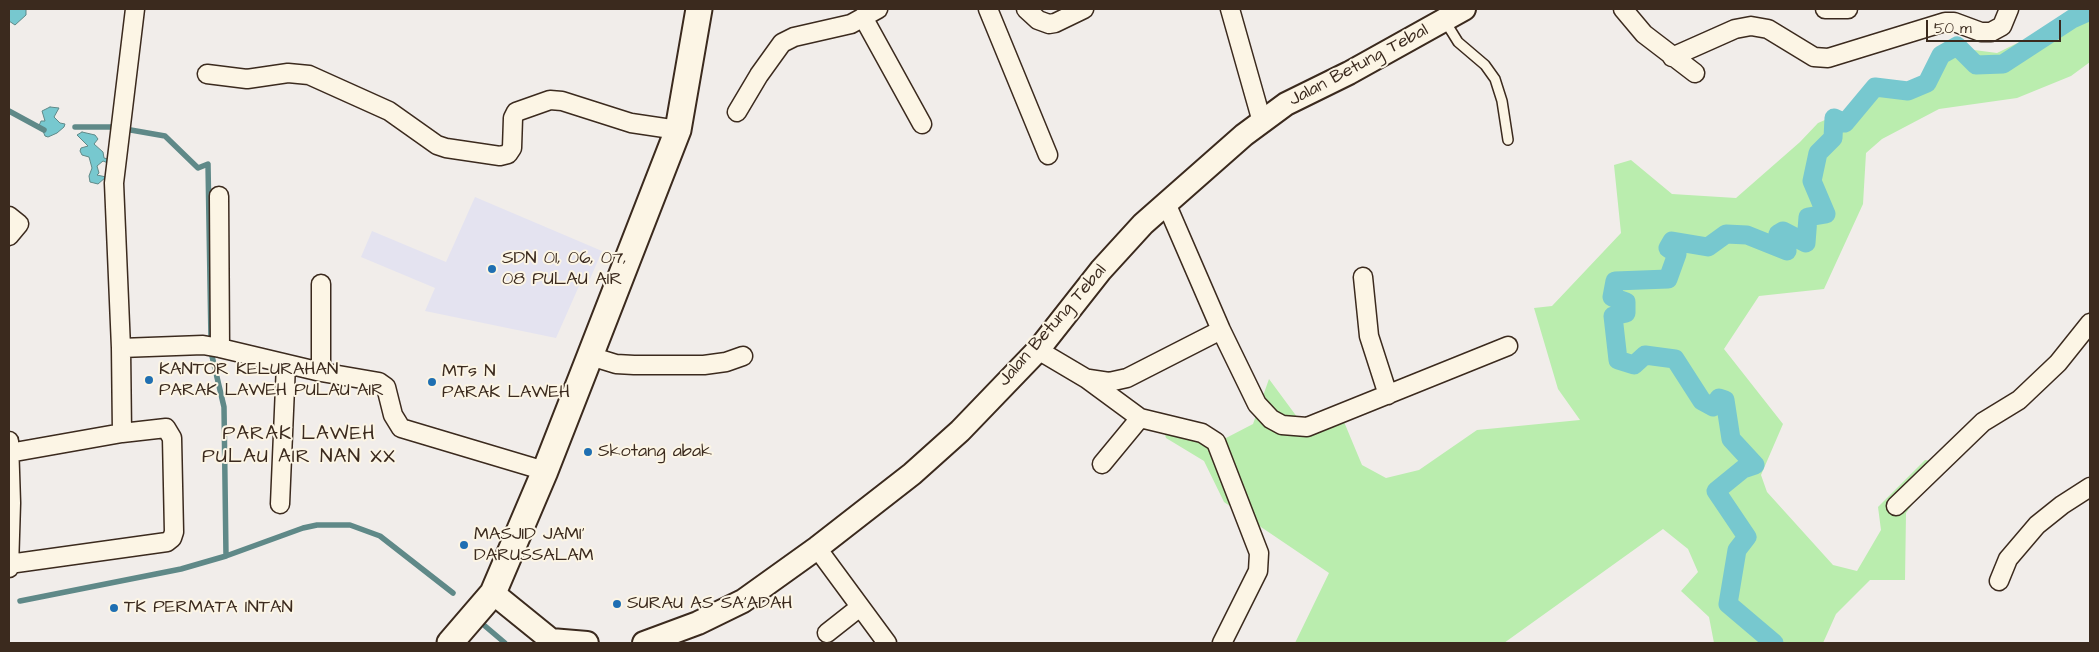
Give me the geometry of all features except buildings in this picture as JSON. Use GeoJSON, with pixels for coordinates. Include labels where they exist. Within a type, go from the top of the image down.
{"type":"FeatureCollection","features":[{"type":"Feature","properties":{"kind":"main road"},"geometry":{"type":"LineString","coordinates":[[450,643],[493,593],[545,471],[590,356],[678,130],[697,10]]}},
{"type":"Feature","properties":{"kind":"street"},"geometry":{"type":"LineString","coordinates":[[122,433],[121,348],[114,183],[135,9]]}},
{"type":"Feature","properties":{"kind":"street"},"geometry":{"type":"LineString","coordinates":[[737,112],[782,43],[794,37],[851,24],[878,9]]}},
{"type":"Feature","properties":{"kind":"street"},"geometry":{"type":"LineString","coordinates":[[988,9],[1048,155]]}},
{"type":"Feature","properties":{"kind":"street"},"geometry":{"type":"LineString","coordinates":[[1026,9],[1042,22],[1052,24],[1084,9]]}},
{"type":"Feature","properties":{"kind":"street"},"geometry":{"type":"LineString","coordinates":[[1230,9],[1262,122]]}},
{"type":"Feature","properties":{"kind":"street","name":"Jalan Betung Tebal"},"geometry":{"type":"LineString","coordinates":[[644,643],[728,610],[817,548],[912,474],[960,430],[1038,350],[1101,270],[1132,236],[1166,203],[1262,122],[1286,104],[1349,74],[1442,15],[1464,9]]}},
{"type":"Feature","properties":{"kind":"street"},"geometry":{"type":"LineString","coordinates":[[1623,9],[1644,34],[1695,73]]}},
{"type":"Feature","properties":{"kind":"street"},"geometry":{"type":"LineString","coordinates":[[1825,9],[1848,9]]}},
{"type":"Feature","properties":{"kind":"street"},"geometry":{"type":"LineString","coordinates":[[1672,57],[1735,29],[1751,26],[1768,29],[1814,57],[1824,58],[1945,22],[1954,22],[1981,32],[1991,32],[2002,26],[2009,9]]}},
{"type":"Feature","properties":{"kind":"street"},"geometry":{"type":"LineString","coordinates":[[862,18],[922,124]]}},
{"type":"Feature","properties":{"kind":"street"},"geometry":{"type":"LineString","coordinates":[[207,74],[246,79],[288,73],[309,75],[389,111],[437,145],[500,156],[508,154],[512,148],[513,118],[516,112],[550,100],[562,100],[631,123],[678,130]]}},
{"type":"Feature","properties":{"kind":"street"},"geometry":{"type":"LineString","coordinates":[[219,196],[220,348]]}},
{"type":"Feature","properties":{"kind":"street"},"geometry":{"type":"LineString","coordinates":[[1166,203],[1221,330],[1257,404],[1271,420],[1294,427],[1307,427],[1508,346]]}},
{"type":"Feature","properties":{"kind":"street"},"geometry":{"type":"LineString","coordinates":[[9,216],[19,224],[9,236]]}},
{"type":"Feature","properties":{"kind":"street"},"geometry":{"type":"LineString","coordinates":[[1363,278],[1372,351],[1388,395]]}},
{"type":"Feature","properties":{"kind":"street"},"geometry":{"type":"LineString","coordinates":[[321,284],[322,372]]}},
{"type":"Feature","properties":{"kind":"street"},"geometry":{"type":"LineString","coordinates":[[1896,506],[1983,422],[2019,400],[2058,363],[2090,323]]}},
{"type":"Feature","properties":{"kind":"street"},"geometry":{"type":"LineString","coordinates":[[1087,379],[1109,382],[1127,378],[1221,330]]}},
{"type":"Feature","properties":{"kind":"street"},"geometry":{"type":"LineString","coordinates":[[121,348],[203,345],[383,384],[387,391],[395,421],[406,430],[545,471]]}},
{"type":"Feature","properties":{"kind":"street"},"geometry":{"type":"LineString","coordinates":[[1038,350],[1087,379],[1140,418],[1202,433],[1216,442],[1259,553],[1258,571],[1222,643]]}},
{"type":"Feature","properties":{"kind":"street"},"geometry":{"type":"LineString","coordinates":[[590,356],[616,364],[634,365],[715,364],[743,356]]}},
{"type":"Feature","properties":{"kind":"street"},"geometry":{"type":"LineString","coordinates":[[280,504],[286,364]]}},
{"type":"Feature","properties":{"kind":"street"},"geometry":{"type":"LineString","coordinates":[[1102,464],[1140,418]]}},
{"type":"Feature","properties":{"kind":"street"},"geometry":{"type":"LineString","coordinates":[[9,441],[9,452],[10,503],[9,566],[167,542],[172,538],[174,532],[172,434],[166,428],[122,433],[9,452]]}},
{"type":"Feature","properties":{"kind":"street"},"geometry":{"type":"LineString","coordinates":[[1999,581],[2008,558],[2037,526],[2062,505],[2090,487]]}},
{"type":"Feature","properties":{"kind":"street"},"geometry":{"type":"LineString","coordinates":[[817,548],[887,643]]}},
{"type":"Feature","properties":{"kind":"street"},"geometry":{"type":"LineString","coordinates":[[493,593],[551,640],[587,643]]}},
{"type":"Feature","properties":{"kind":"street"},"geometry":{"type":"LineString","coordinates":[[827,633],[860,607]]}},
{"type":"Feature","properties":{"kind":"lane"},"geometry":{"type":"LineString","coordinates":[[1442,15],[1458,42],[1485,64],[1495,79],[1500,93],[1508,140]]}},
{"type":"Feature","properties":{"kind":"shaded area","name":"SDN 01, 06, 07, 08 PULAU AIR"},"geometry":{"type":"Polygon","coordinates":[[[475,197],[602,251],[590,279],[583,277],[556,338],[425,311],[435,288],[361,257],[372,231],[446,262],[475,197]]]}},
{"type":"Feature","properties":{"kind":"green space"},"geometry":{"type":"Polygon","coordinates":[[[2090,9],[2090,62],[2071,76],[2017,98],[1939,109],[1882,139],[1866,153],[1863,204],[1824,289],[1759,296],[1724,349],[1783,424],[1761,475],[1767,492],[1833,565],[1857,571],[1881,530],[1878,507],[1925,460],[1942,462],[1906,513],[1905,580],[1870,580],[1836,614],[1823,643],[1714,643],[1709,617],[1681,591],[1698,572],[1688,549],[1663,529],[1504,643],[1295,643],[1329,573],[1224,502],[1204,461],[1166,438],[1160,419],[1226,438],[1253,424],[1269,379],[1303,425],[1342,417],[1362,465],[1386,478],[1419,470],[1477,430],[1580,420],[1558,389],[1534,308],[1552,306],[1621,233],[1614,165],[1631,160],[1672,194],[1736,198],[1800,142],[1818,123],[1938,71],[1944,46],[1997,53],[2090,9]]]}},
{"type":"Feature","properties":{"kind":"water"},"geometry":{"type":"Polygon","coordinates":[[[9,9],[26,9],[26,15],[15,25],[9,21],[9,9]]]}},
{"type":"Feature","properties":{"kind":"water"},"geometry":{"type":"Polygon","coordinates":[[[50,107],[59,108],[54,117],[60,123],[65,124],[57,133],[48,137],[38,128],[41,121],[45,121],[42,111],[50,107]]]}},
{"type":"Feature","properties":{"kind":"water"},"geometry":{"type":"Polygon","coordinates":[[[82,132],[95,135],[98,139],[94,144],[103,152],[104,158],[108,159],[109,157],[108,163],[103,161],[97,166],[99,173],[97,175],[106,177],[98,184],[90,182],[89,176],[92,168],[89,157],[82,155],[80,151],[81,148],[88,146],[77,135],[82,132]]]}},
{"type":"Feature","properties":{"kind":"waterway"},"geometry":{"type":"LineString","coordinates":[[1774,643],[1728,604],[1737,550],[1747,537],[1716,491],[1743,469],[1755,465],[1731,439],[1725,400],[1719,398],[1713,407],[1702,401],[1675,359],[1645,355],[1634,365],[1618,360],[1613,316],[1626,313],[1626,302],[1612,297],[1615,281],[1668,279],[1677,254],[1668,248],[1672,241],[1708,247],[1726,234],[1747,235],[1787,251],[1778,234],[1783,231],[1806,243],[1808,217],[1826,214],[1812,181],[1818,153],[1833,138],[1834,118],[1845,123],[1875,87],[1908,91],[1927,83],[1941,55],[1957,46],[1976,65],[2003,64],[2072,19],[2090,11]]}},
{"type":"Feature","properties":{"kind":"waterway"},"geometry":{"type":"LineString","coordinates":[[9,111],[44,130]]}},
{"type":"Feature","properties":{"kind":"waterway"},"geometry":{"type":"LineString","coordinates":[[75,127],[115,127]]}},
{"type":"Feature","properties":{"kind":"waterway"},"geometry":{"type":"LineString","coordinates":[[125,129],[165,136],[198,168],[208,164],[211,340]]}},
{"type":"Feature","properties":{"kind":"waterway"},"geometry":{"type":"LineString","coordinates":[[212,356],[224,407],[226,556],[303,528],[317,525],[350,525],[380,536],[453,593]]}},
{"type":"Feature","properties":{"kind":"waterway"},"geometry":{"type":"LineString","coordinates":[[20,601],[181,569],[226,556]]}},
{"type":"Feature","properties":{"kind":"waterway"},"geometry":{"type":"LineString","coordinates":[[485,626],[505,643]]}},
{"type":"Feature","properties":{"kind":"place","name":"SDN 01, 06, 07, 08 PULAU AIR"},"geometry":{"type":"Point","coordinates":[492,269]}},
{"type":"Feature","properties":{"kind":"place","name":"KANTOR KELURAHAN PARAK LAWEH PULAU AIR"},"geometry":{"type":"Point","coordinates":[149,380]}},
{"type":"Feature","properties":{"kind":"place","name":"MTs N PARAK LAWEH"},"geometry":{"type":"Point","coordinates":[432,382]}},
{"type":"Feature","properties":{"kind":"place","name":"Skotang abak"},"geometry":{"type":"Point","coordinates":[588,452]}},
{"type":"Feature","properties":{"kind":"place","name":"MASJID JAMI' DARUSSALAM"},"geometry":{"type":"Point","coordinates":[464,545]}},
{"type":"Feature","properties":{"kind":"place","name":"SURAU AS SA'ADAH"},"geometry":{"type":"Point","coordinates":[617,604]}},
{"type":"Feature","properties":{"kind":"place","name":"TK PERMATA INTAN"},"geometry":{"type":"Point","coordinates":[114,608]}},
{"type":"Feature","properties":{"kind":"district","name":"PARAK LAWEH PULAU AIR NAN XX"},"geometry":{"type":"Point","coordinates":[299,446]}}]}
